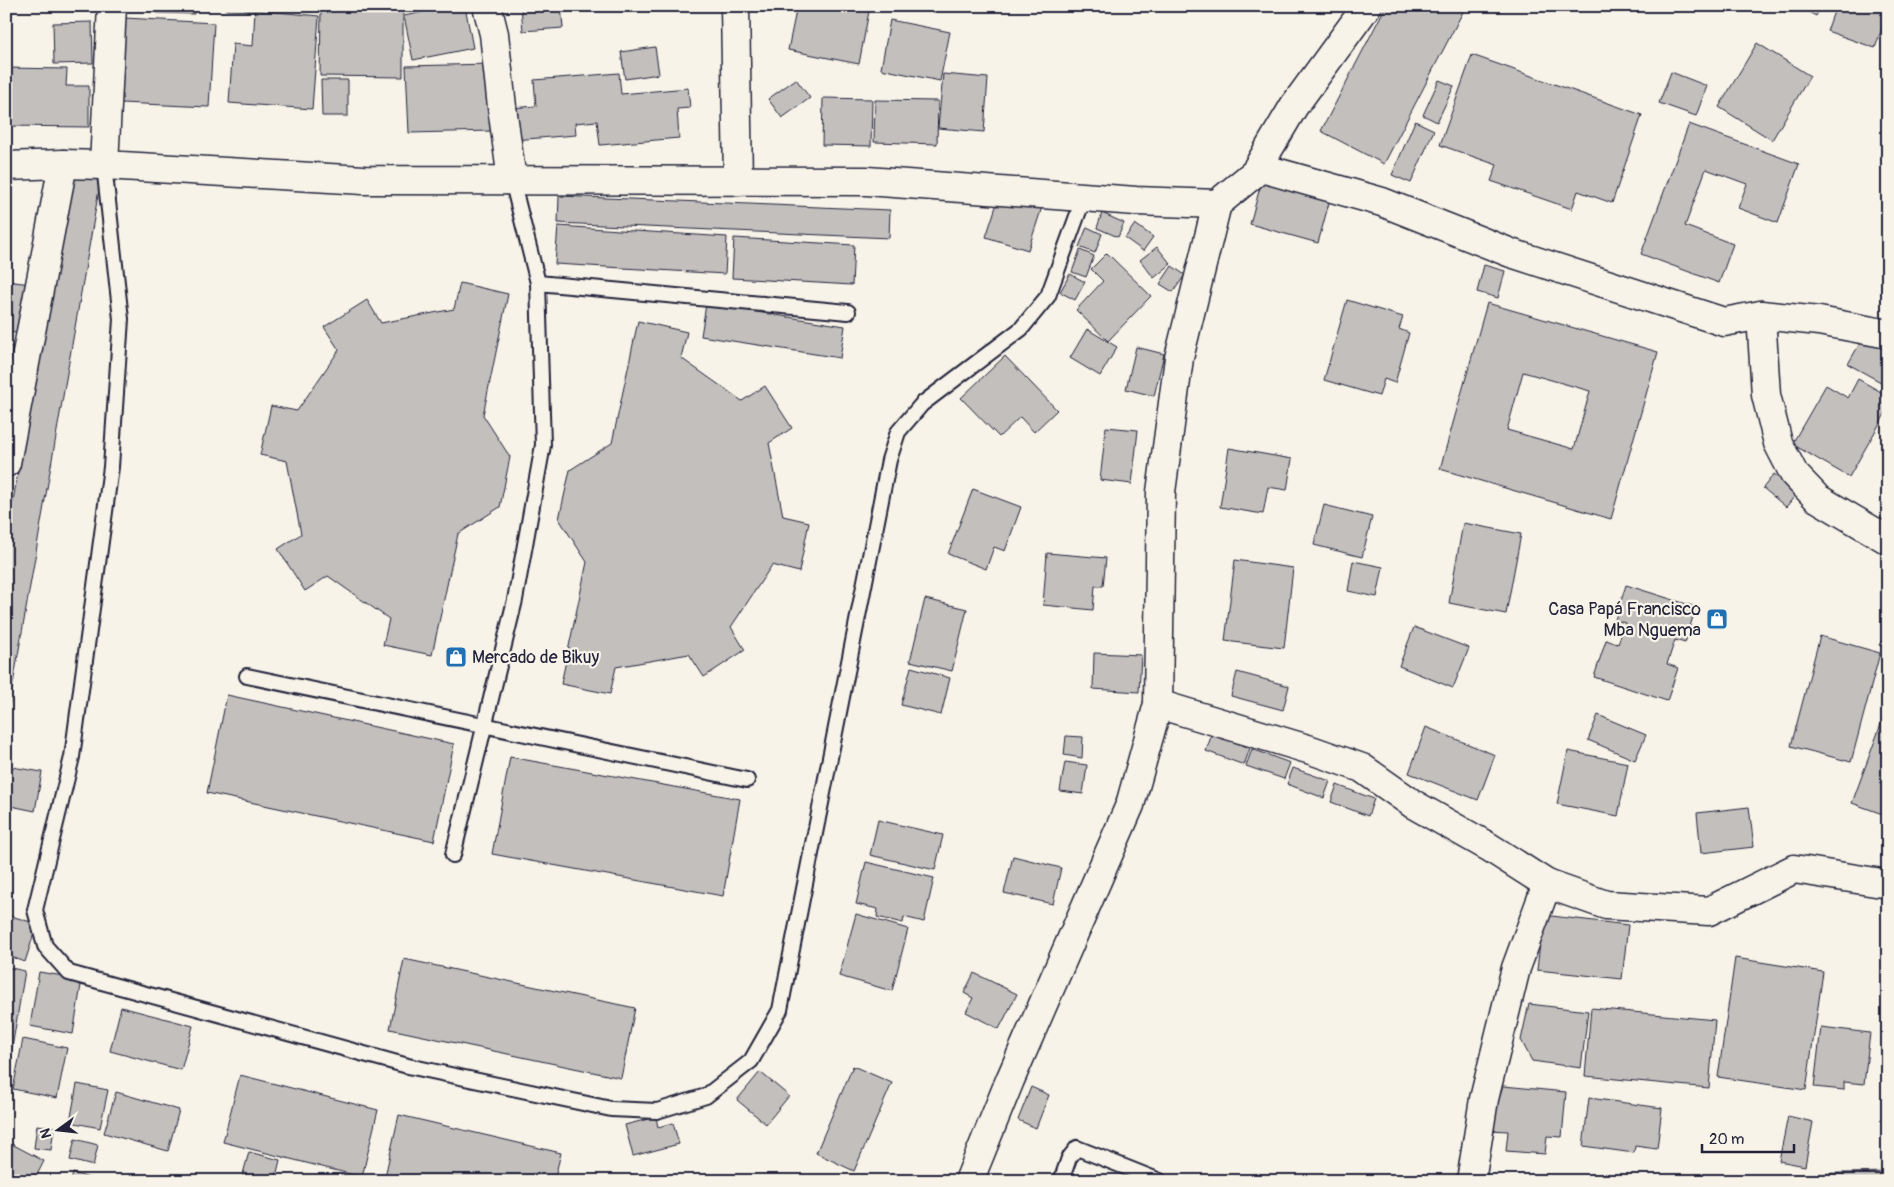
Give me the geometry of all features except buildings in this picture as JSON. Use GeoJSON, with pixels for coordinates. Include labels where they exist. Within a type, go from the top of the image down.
{"type":"FeatureCollection","features":[{"type":"Feature","properties":{"kind":"street"},"geometry":{"type":"LineString","coordinates":[[104,165],[112,6]]}},
{"type":"Feature","properties":{"kind":"street"},"geometry":{"type":"LineString","coordinates":[[487,6],[494,34],[512,180]]}},
{"type":"Feature","properties":{"kind":"street"},"geometry":{"type":"LineString","coordinates":[[735,6],[738,181]]}},
{"type":"Feature","properties":{"kind":"street"},"geometry":{"type":"LineString","coordinates":[[969,1181],[1014,1070],[1130,805],[1158,704],[1161,492],[1179,358],[1217,204],[1258,171],[1258,167],[1294,106],[1367,6]]}},
{"type":"Feature","properties":{"kind":"street"},"geometry":{"type":"LineString","coordinates":[[6,463],[63,164]]}},
{"type":"Feature","properties":{"kind":"street"},"geometry":{"type":"LineString","coordinates":[[6,166],[104,165],[364,180],[867,181],[1084,197],[1217,204]]}},
{"type":"Feature","properties":{"kind":"street"},"geometry":{"type":"LineString","coordinates":[[1258,167],[1382,202],[1510,253],[1724,322],[1761,315],[1819,320],[1888,334]]}},
{"type":"Feature","properties":{"kind":"street"},"geometry":{"type":"LineString","coordinates":[[1761,315],[1766,395],[1778,443],[1794,474],[1818,498],[1888,540]]}},
{"type":"Feature","properties":{"kind":"street"},"geometry":{"type":"LineString","coordinates":[[1158,704],[1311,750],[1362,768],[1413,804],[1489,847],[1546,884],[1606,905],[1709,912],[1794,869],[1888,884]]}},
{"type":"Feature","properties":{"kind":"street"},"geometry":{"type":"LineString","coordinates":[[1471,1181],[1484,1099],[1516,968],[1546,884]]}},
{"type":"Feature","properties":{"kind":"lane"},"geometry":{"type":"LineString","coordinates":[[104,165],[121,319],[112,457],[72,757],[36,910],[44,946],[69,973],[399,1063],[611,1110],[657,1111],[706,1096],[751,1061],[780,1010],[887,470],[898,432],[922,404],[1022,329],[1048,296],[1084,197]]}},
{"type":"Feature","properties":{"kind":"lane"},"geometry":{"type":"LineString","coordinates":[[453,855],[515,600],[543,445],[538,283],[512,180]]}},
{"type":"Feature","properties":{"kind":"lane"},"geometry":{"type":"LineString","coordinates":[[538,283],[848,312]]}},
{"type":"Feature","properties":{"kind":"lane"},"geometry":{"type":"LineString","coordinates":[[247,676],[747,780]]}},
{"type":"Feature","properties":{"kind":"lane"},"geometry":{"type":"LineString","coordinates":[[1061,1181],[1069,1158],[1077,1148],[1160,1181]]}},
{"type":"Feature","properties":{"kind":"place","name":"Casa Papá Francisco Mba Nguema"},"geometry":{"type":"Point","coordinates":[1717,619]}},
{"type":"Feature","properties":{"kind":"place","name":"Mercado de Bikuy"},"geometry":{"type":"Point","coordinates":[456,657]}}]}
